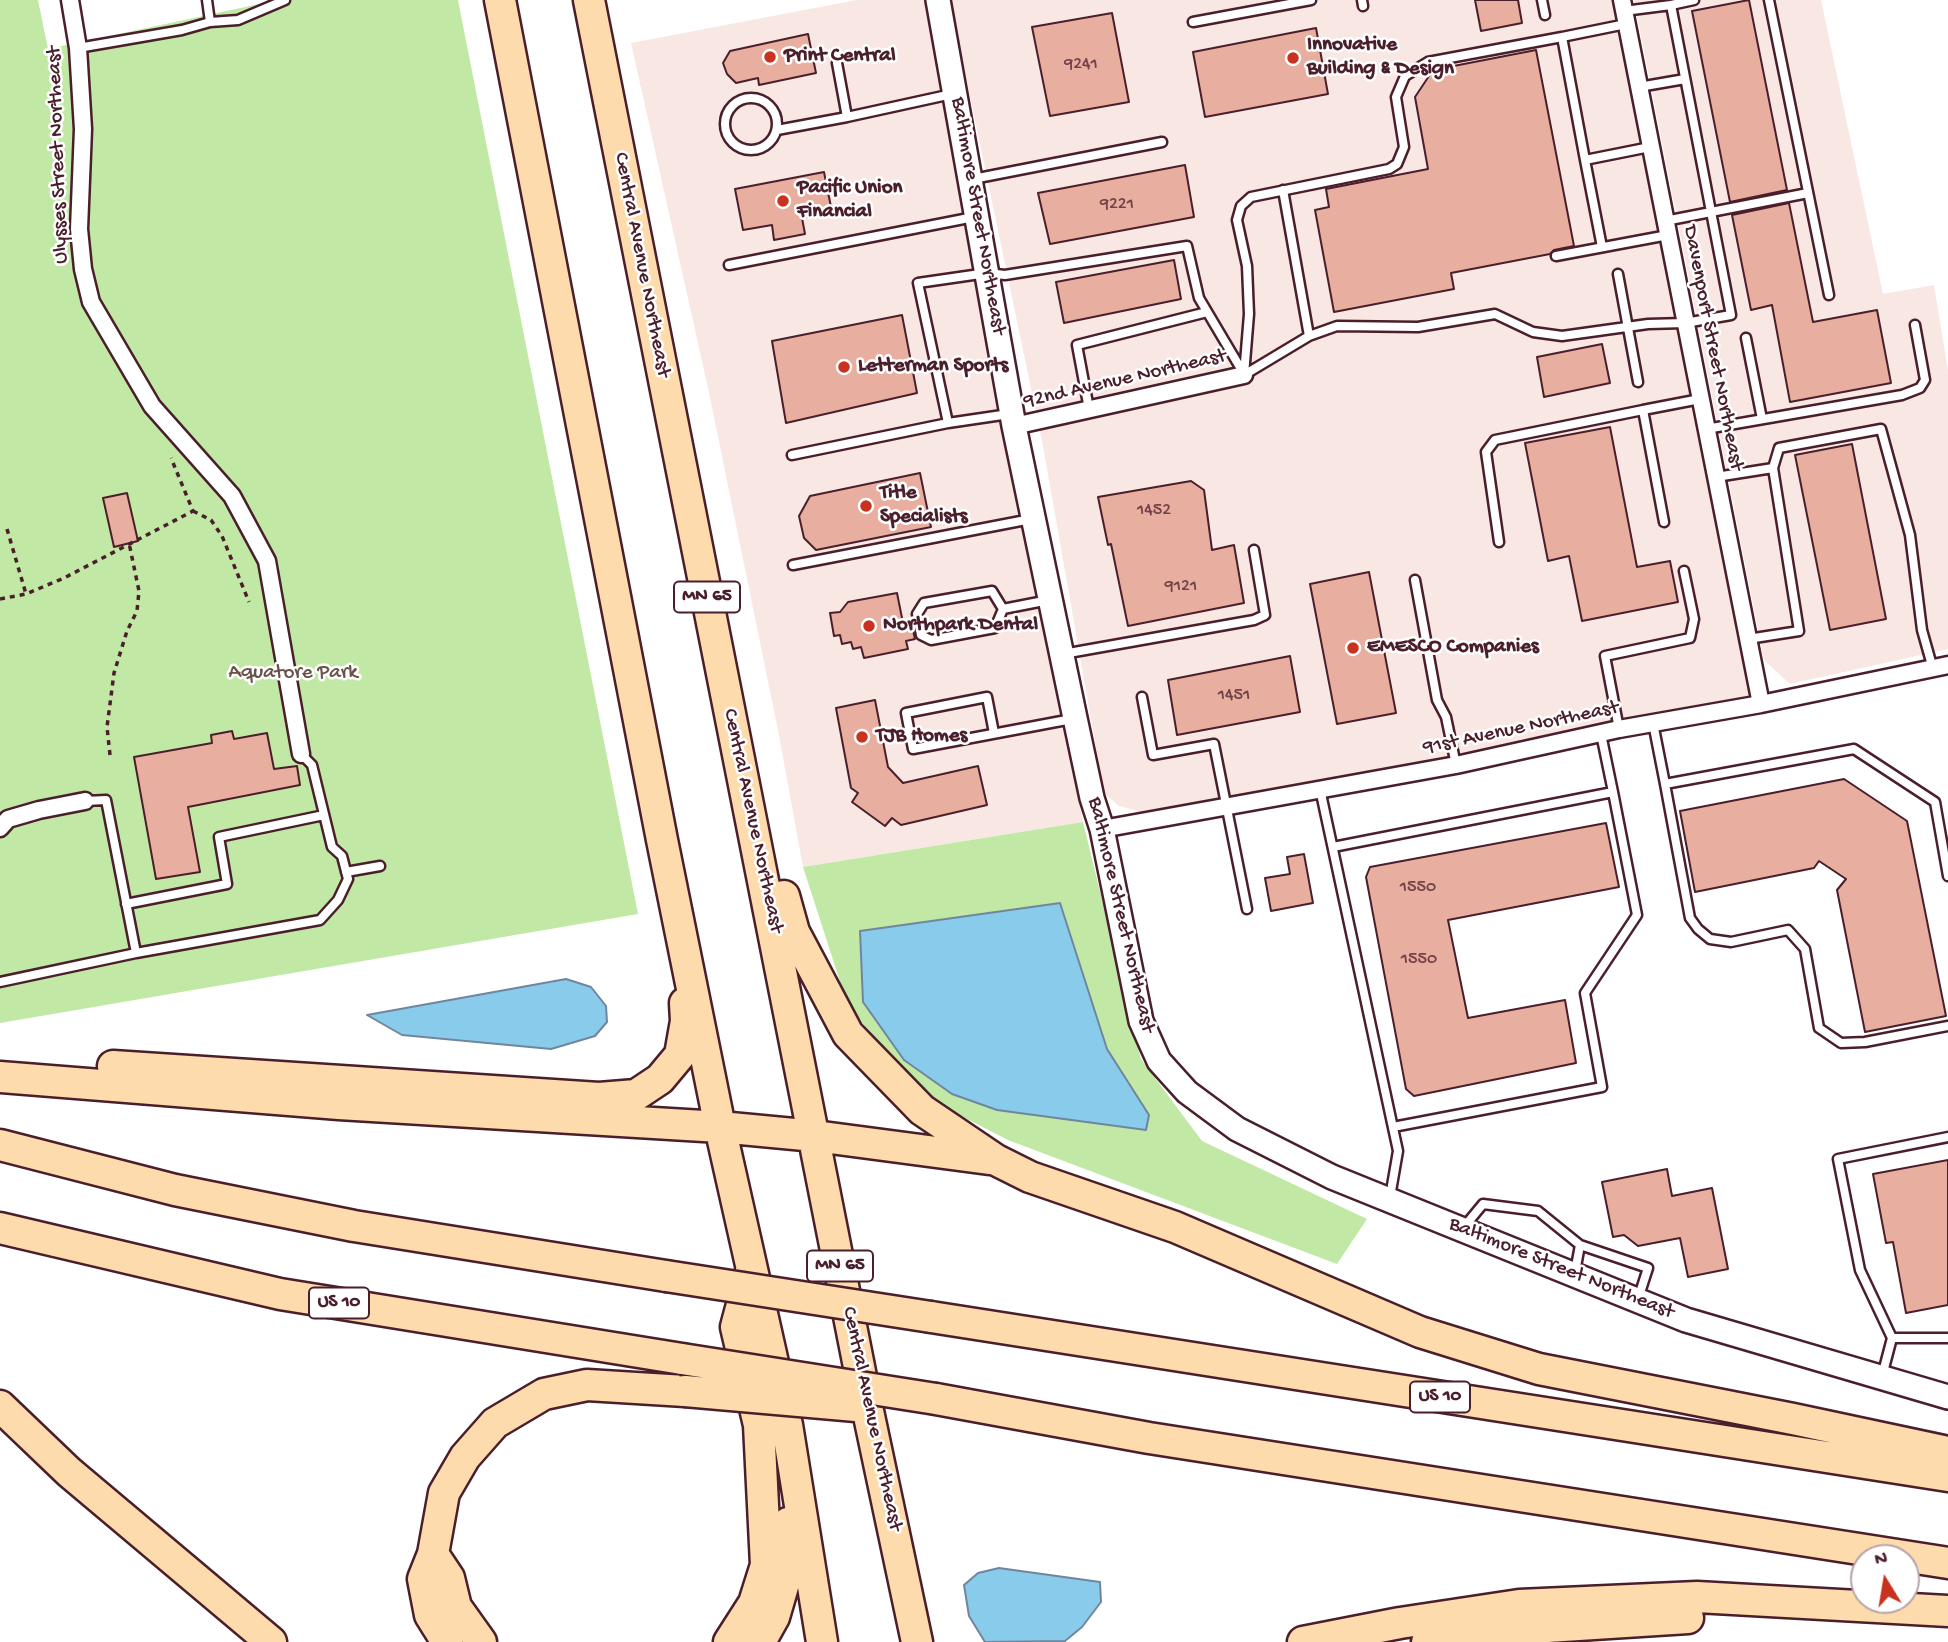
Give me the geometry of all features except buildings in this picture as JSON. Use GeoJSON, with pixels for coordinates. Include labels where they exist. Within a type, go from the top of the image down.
{"type":"FeatureCollection","features":[{"type":"Feature","properties":{"kind":"highway"},"geometry":{"type":"LineString","coordinates":[[500,0],[677,916],[720,1127],[787,1425],[822,1642]]}},
{"type":"Feature","properties":{"kind":"highway","name":"Central Avenue Northeast"},"geometry":{"type":"LineString","coordinates":[[589,0],[865,1397],[917,1642]]}},
{"type":"Feature","properties":{"kind":"highway"},"geometry":{"type":"LineString","coordinates":[[719,659],[794,932],[848,1034],[922,1110],[996,1160],[1030,1177],[1175,1227],[1420,1332],[1539,1369],[1948,1452]]}},
{"type":"Feature","properties":{"kind":"highway"},"geometry":{"type":"LineString","coordinates":[[0,1062],[152,1068],[599,1098],[636,1095],[660,1079],[680,1055],[686,1021],[677,916]]}},
{"type":"Feature","properties":{"kind":"highway"},"geometry":{"type":"LineString","coordinates":[[0,1077],[339,1104],[720,1127],[815,1136],[996,1160]]}},
{"type":"Feature","properties":{"kind":"highway","name":"US 10"},"geometry":{"type":"LineString","coordinates":[[0,1145],[175,1190],[341,1224],[1948,1476]]}},
{"type":"Feature","properties":{"kind":"highway","name":"US 10"},"geometry":{"type":"LineString","coordinates":[[0,1228],[279,1294],[682,1359],[935,1407],[1948,1563]]}},
{"type":"Feature","properties":{"kind":"highway"},"geometry":{"type":"LineString","coordinates":[[729,1642],[754,1603],[766,1565],[760,1425],[736,1327],[752,1268]]}},
{"type":"Feature","properties":{"kind":"highway"},"geometry":{"type":"LineString","coordinates":[[447,1642],[430,1615],[423,1579],[433,1554],[444,1493],[465,1457],[495,1423],[544,1394],[587,1385],[935,1407]]}},
{"type":"Feature","properties":{"kind":"highway"},"geometry":{"type":"LineString","coordinates":[[0,1406],[87,1488],[271,1642]]}},
{"type":"Feature","properties":{"kind":"highway"},"geometry":{"type":"LineString","coordinates":[[760,1642],[775,1617],[788,1569],[787,1425]]}},
{"type":"Feature","properties":{"kind":"highway"},"geometry":{"type":"LineString","coordinates":[[433,1554],[449,1578],[456,1607],[481,1642]]}},
{"type":"Feature","properties":{"kind":"highway"},"geometry":{"type":"LineString","coordinates":[[1303,1642],[1400,1623],[1519,1605],[1697,1597],[1948,1611]]}},
{"type":"Feature","properties":{"kind":"highway"},"geometry":{"type":"LineString","coordinates":[[1427,1642],[1532,1628],[1711,1616],[1794,1602]]}},
{"type":"Feature","properties":{"kind":"street","name":"Ulysses Street Northeast"},"geometry":{"type":"LineString","coordinates":[[70,0],[78,48],[83,129],[79,229],[83,269],[91,302],[152,406],[232,496],[267,561],[301,754]]}},
{"type":"Feature","properties":{"kind":"street","name":"Baltimore Street Northeast"},"geometry":{"type":"LineString","coordinates":[[938,0],[1013,420],[1075,718],[1092,798],[1102,829],[1141,1021],[1159,1062],[1187,1093],[1237,1129],[1332,1177],[1686,1320],[1948,1397]]}},
{"type":"Feature","properties":{"kind":"street","name":"Davenport Street Northeast"},"geometry":{"type":"LineString","coordinates":[[1624,12],[1761,704]]}},
{"type":"Feature","properties":{"kind":"street","name":"92nd Avenue Northeast"},"geometry":{"type":"LineString","coordinates":[[1013,420],[1089,410],[1244,375]]}},
{"type":"Feature","properties":{"kind":"street","name":"91st Avenue Northeast"},"geometry":{"type":"LineString","coordinates":[[1102,829],[1456,765],[1619,729],[1761,704],[1940,667]]}},
{"type":"Feature","properties":{"kind":"street"},"geometry":{"type":"LineString","coordinates":[[0,828],[8,820],[38,810],[85,801]]}},
{"type":"Feature","properties":{"kind":"lane"},"geometry":{"type":"LineString","coordinates":[[207,0],[210,22]]}},
{"type":"Feature","properties":{"kind":"lane"},"geometry":{"type":"LineString","coordinates":[[78,48],[182,30],[210,22],[239,19],[285,0]]}},
{"type":"Feature","properties":{"kind":"lane"},"geometry":{"type":"LineString","coordinates":[[1193,22],[1311,0]]}},
{"type":"Feature","properties":{"kind":"lane"},"geometry":{"type":"LineString","coordinates":[[1542,0],[1545,15]]}},
{"type":"Feature","properties":{"kind":"lane"},"geometry":{"type":"LineString","coordinates":[[1244,375],[1249,314],[1247,266],[1237,220],[1241,205],[1251,197],[1389,169],[1397,164],[1404,147],[1396,97],[1405,76],[1428,62],[1562,37],[1624,12],[1694,0]]}},
{"type":"Feature","properties":{"kind":"lane"},"geometry":{"type":"LineString","coordinates":[[1769,0],[1829,295]]}},
{"type":"Feature","properties":{"kind":"lane"},"geometry":{"type":"LineString","coordinates":[[1244,375],[1309,336],[1337,326],[1418,327],[1495,314],[1533,332],[1562,336],[1685,323],[1731,315],[1671,5]]}},
{"type":"Feature","properties":{"kind":"lane"},"geometry":{"type":"LineString","coordinates":[[1562,37],[1602,247]]}},
{"type":"Feature","properties":{"kind":"lane"},"geometry":{"type":"LineString","coordinates":[[837,63],[848,117]]}},
{"type":"Feature","properties":{"kind":"lane"},"geometry":{"type":"LineString","coordinates":[[1639,87],[1685,79]]}},
{"type":"Feature","properties":{"kind":"lane"},"geometry":{"type":"LineString","coordinates":[[777,130],[777,121],[770,106],[755,99],[739,101],[732,107],[725,122],[729,139],[743,149],[752,150],[768,144],[777,130],[955,94]]}},
{"type":"Feature","properties":{"kind":"lane"},"geometry":{"type":"LineString","coordinates":[[970,179],[1163,142]]}},
{"type":"Feature","properties":{"kind":"lane"},"geometry":{"type":"LineString","coordinates":[[1585,160],[1650,147]]}},
{"type":"Feature","properties":{"kind":"lane"},"geometry":{"type":"LineString","coordinates":[[1283,190],[1309,336]]}},
{"type":"Feature","properties":{"kind":"lane"},"geometry":{"type":"LineString","coordinates":[[1556,256],[1602,247],[1711,213],[1808,193]]}},
{"type":"Feature","properties":{"kind":"lane"},"geometry":{"type":"LineString","coordinates":[[729,265],[977,217]]}},
{"type":"Feature","properties":{"kind":"lane"},"geometry":{"type":"LineString","coordinates":[[948,424],[918,283],[987,273],[1005,275],[1187,246],[1199,298],[1244,375]]}},
{"type":"Feature","properties":{"kind":"lane"},"geometry":{"type":"LineString","coordinates":[[1618,274],[1638,382]]}},
{"type":"Feature","properties":{"kind":"lane"},"geometry":{"type":"LineString","coordinates":[[1089,410],[1077,345],[1207,312]]}},
{"type":"Feature","properties":{"kind":"lane"},"geometry":{"type":"LineString","coordinates":[[1706,429],[1902,395],[1920,388],[1925,380],[1914,325]]}},
{"type":"Feature","properties":{"kind":"lane"},"geometry":{"type":"LineString","coordinates":[[1746,338],[1762,419]]}},
{"type":"Feature","properties":{"kind":"lane"},"geometry":{"type":"LineString","coordinates":[[1499,542],[1486,452],[1495,440],[1700,399]]}},
{"type":"Feature","properties":{"kind":"lane"},"geometry":{"type":"LineString","coordinates":[[1643,410],[1664,522]]}},
{"type":"Feature","properties":{"kind":"lane"},"geometry":{"type":"LineString","coordinates":[[792,455],[948,424],[1013,420]]}},
{"type":"Feature","properties":{"kind":"lane"},"geometry":{"type":"LineString","coordinates":[[1748,639],[1799,631],[1773,468],[1779,448],[1881,429],[1910,536],[1922,630],[1940,667]]}},
{"type":"Feature","properties":{"kind":"lane"},"geometry":{"type":"LineString","coordinates":[[1716,477],[1773,468]]}},
{"type":"Feature","properties":{"kind":"lane"},"geometry":{"type":"LineString","coordinates":[[793,565],[1034,518]]}},
{"type":"Feature","properties":{"kind":"lane"},"geometry":{"type":"LineString","coordinates":[[1063,654],[1254,620],[1265,615],[1254,550]]}},
{"type":"Feature","properties":{"kind":"lane"},"geometry":{"type":"LineString","coordinates":[[1619,729],[1605,656],[1690,638],[1694,619],[1684,571]]}},
{"type":"Feature","properties":{"kind":"lane"},"geometry":{"type":"LineString","coordinates":[[1415,580],[1437,699],[1446,717],[1456,765]]}},
{"type":"Feature","properties":{"kind":"lane"},"geometry":{"type":"LineString","coordinates":[[992,591],[1003,609],[995,628],[931,640],[921,635],[917,614],[924,603],[992,591]]}},
{"type":"Feature","properties":{"kind":"lane"},"geometry":{"type":"LineString","coordinates":[[1003,609],[1052,600]]}},
{"type":"Feature","properties":{"kind":"lane"},"geometry":{"type":"LineString","coordinates":[[994,733],[988,697],[906,713],[913,749],[1075,718]]}},
{"type":"Feature","properties":{"kind":"lane"},"geometry":{"type":"LineString","coordinates":[[1142,697],[1153,755],[1214,744],[1247,909]]}},
{"type":"Feature","properties":{"kind":"lane"},"geometry":{"type":"LineString","coordinates":[[1653,723],[1690,918],[1704,934],[1710,939],[1731,942],[1788,930],[1805,949],[1819,1028],[1841,1043],[1865,1042],[1948,1026]]}},
{"type":"Feature","properties":{"kind":"lane"},"geometry":{"type":"LineString","coordinates":[[1393,1127],[1602,1087],[1585,993],[1637,915],[1601,734]]}},
{"type":"Feature","properties":{"kind":"lane"},"geometry":{"type":"LineString","coordinates":[[1665,784],[1854,749],[1935,802],[1945,837],[1948,877]]}},
{"type":"Feature","properties":{"kind":"lane"},"geometry":{"type":"LineString","coordinates":[[0,982],[136,953],[320,920],[338,900],[348,879],[342,856],[332,847],[312,765],[301,754]]}},
{"type":"Feature","properties":{"kind":"lane"},"geometry":{"type":"LineString","coordinates":[[1320,789],[1398,1151],[1390,1200]]}},
{"type":"Feature","properties":{"kind":"lane"},"geometry":{"type":"LineString","coordinates":[[1333,847],[1613,792]]}},
{"type":"Feature","properties":{"kind":"lane"},"geometry":{"type":"LineString","coordinates":[[85,801],[106,800],[136,953]]}},
{"type":"Feature","properties":{"kind":"lane"},"geometry":{"type":"LineString","coordinates":[[126,904],[227,884],[219,837],[324,816]]}},
{"type":"Feature","properties":{"kind":"lane"},"geometry":{"type":"LineString","coordinates":[[346,872],[380,866]]}},
{"type":"Feature","properties":{"kind":"lane"},"geometry":{"type":"LineString","coordinates":[[1881,1378],[1892,1338],[1860,1270],[1838,1158],[1948,1138]]}},
{"type":"Feature","properties":{"kind":"lane"},"geometry":{"type":"LineString","coordinates":[[1462,1229],[1483,1204],[1538,1210],[1580,1245],[1648,1268],[1638,1300]]}},
{"type":"Feature","properties":{"kind":"lane"},"geometry":{"type":"LineString","coordinates":[[1574,1275],[1580,1245]]}},
{"type":"Feature","properties":{"kind":"lane"},"geometry":{"type":"LineString","coordinates":[[1892,1338],[1948,1338]]}},
{"type":"Feature","properties":{"kind":"path"},"geometry":{"type":"LineString","coordinates":[[171,458],[193,510],[211,520],[216,528],[249,602]]}},
{"type":"Feature","properties":{"kind":"path"},"geometry":{"type":"LineString","coordinates":[[0,599],[26,594],[64,578],[193,510]]}},
{"type":"Feature","properties":{"kind":"path"},"geometry":{"type":"LineString","coordinates":[[7,529],[26,594]]}},
{"type":"Feature","properties":{"kind":"path"},"geometry":{"type":"LineString","coordinates":[[110,755],[107,727],[114,673],[127,631],[137,611],[139,591],[129,543]]}},
{"type":"Feature","properties":{"kind":"shaded area"},"geometry":{"type":"Polygon","coordinates":[[[857,0],[938,0],[1020,501],[1083,822],[803,867],[778,730],[708,388],[631,43],[857,0]]]}},
{"type":"Feature","properties":{"kind":"shaded area"},"geometry":{"type":"Polygon","coordinates":[[[950,0],[1618,0],[1761,704],[1141,812],[1119,806],[1104,793],[1043,446],[950,0]]]}},
{"type":"Feature","properties":{"kind":"shaded area"},"geometry":{"type":"Polygon","coordinates":[[[1634,0],[1821,0],[1883,294],[1934,285],[1948,371],[1948,649],[1790,684],[1764,660],[1634,0]]]}},
{"type":"Feature","properties":{"kind":"green space","name":"Aquatore Park"},"geometry":{"type":"Polygon","coordinates":[[[0,0],[38,0],[48,49],[278,0],[458,0],[638,914],[0,1023],[0,0]]]}},
{"type":"Feature","properties":{"kind":"green space"},"geometry":{"type":"Polygon","coordinates":[[[1083,822],[1141,1059],[1202,1141],[1367,1219],[1337,1264],[1008,1140],[936,1103],[880,1049],[845,997],[803,867],[1083,822]]]}},
{"type":"Feature","properties":{"kind":"water"},"geometry":{"type":"Polygon","coordinates":[[[1060,903],[1107,1049],[1149,1115],[1146,1130],[997,1110],[952,1094],[904,1060],[863,1002],[860,931],[1060,903]]]}},
{"type":"Feature","properties":{"kind":"water"},"geometry":{"type":"Polygon","coordinates":[[[566,979],[591,987],[606,1006],[607,1022],[595,1036],[551,1049],[402,1035],[367,1015],[566,979]]]}},
{"type":"Feature","properties":{"kind":"water"},"geometry":{"type":"Polygon","coordinates":[[[999,1568],[1100,1582],[1101,1602],[1082,1627],[1065,1641],[985,1642],[969,1616],[964,1585],[978,1573],[999,1568]]]}},
{"type":"Feature","properties":{"kind":"place","name":"Print Central"},"geometry":{"type":"Point","coordinates":[770,57]}},
{"type":"Feature","properties":{"kind":"place","name":"Innovative Building & Design"},"geometry":{"type":"Point","coordinates":[1293,58]}},
{"type":"Feature","properties":{"kind":"place","name":"Pacific Union Financial"},"geometry":{"type":"Point","coordinates":[783,201]}},
{"type":"Feature","properties":{"kind":"place","name":"Letterman Sports"},"geometry":{"type":"Point","coordinates":[844,367]}},
{"type":"Feature","properties":{"kind":"place","name":"Title Specialists"},"geometry":{"type":"Point","coordinates":[866,506]}},
{"type":"Feature","properties":{"kind":"place","name":"Northpark Dental"},"geometry":{"type":"Point","coordinates":[869,626]}},
{"type":"Feature","properties":{"kind":"place","name":"EMESCO Companies"},"geometry":{"type":"Point","coordinates":[1353,648]}},
{"type":"Feature","properties":{"kind":"place","name":"TJB Homes"},"geometry":{"type":"Point","coordinates":[862,737]}}]}
